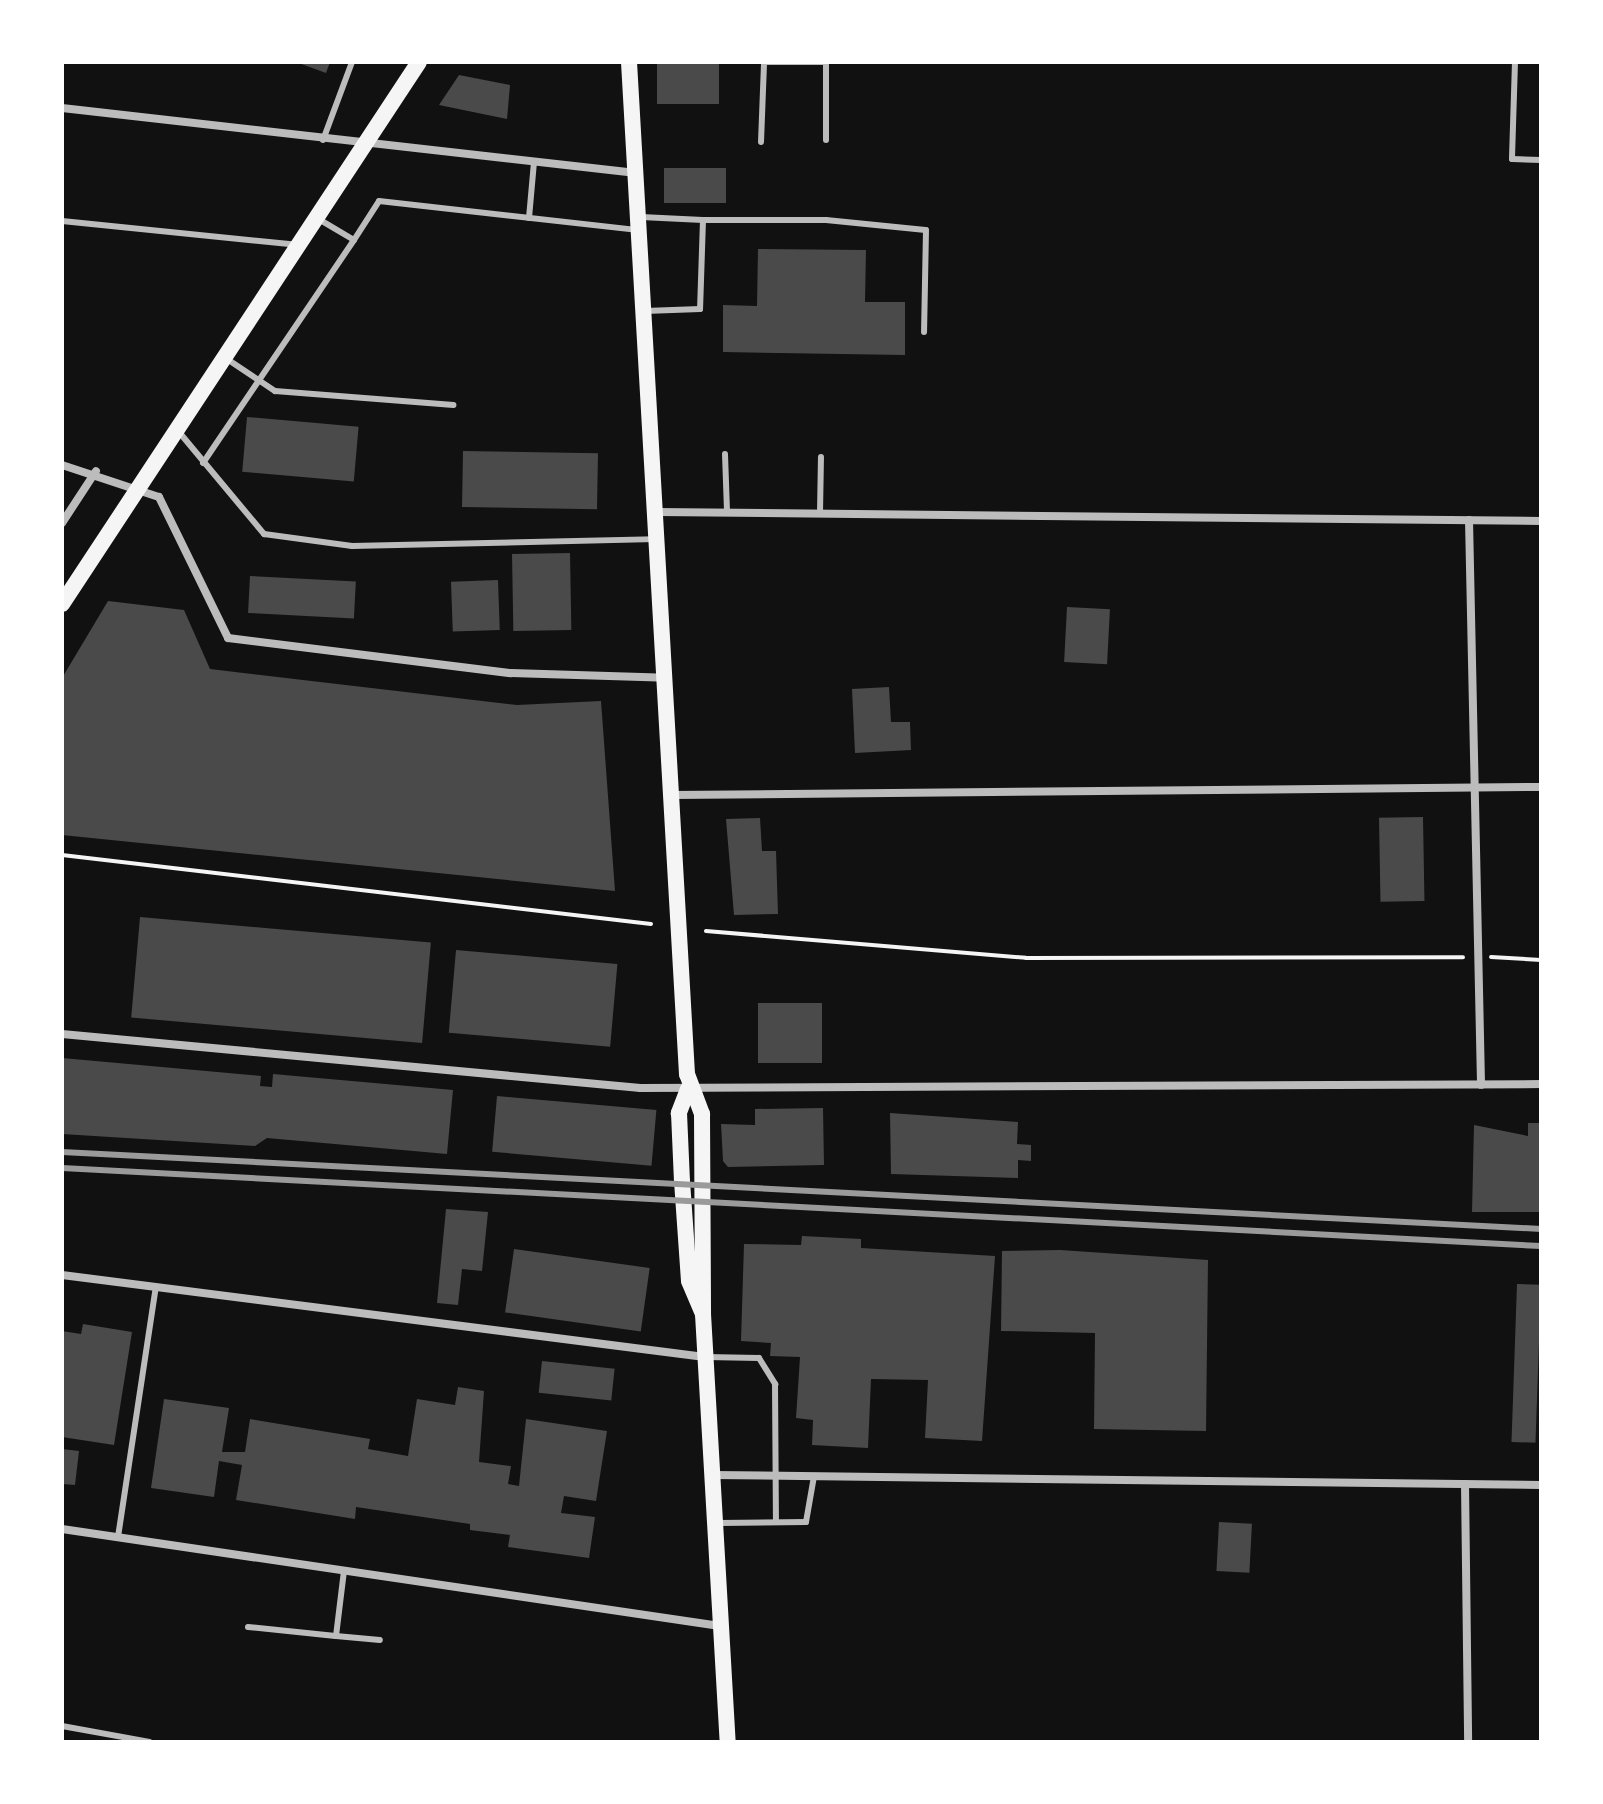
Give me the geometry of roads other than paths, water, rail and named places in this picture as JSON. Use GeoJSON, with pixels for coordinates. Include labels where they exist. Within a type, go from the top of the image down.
{"type":"FeatureCollection","features":[{"type":"Feature","properties":{"kind":"main road"},"geometry":{"type":"LineString","coordinates":[[62,604],[419,62]]}},
{"type":"Feature","properties":{"kind":"main road"},"geometry":{"type":"LineString","coordinates":[[629,62],[667,678],[688,1089],[679,1113],[682,1181],[689,1281],[703,1314],[728,1742]]}},
{"type":"Feature","properties":{"kind":"street"},"geometry":{"type":"LineString","coordinates":[[62,108],[323,140],[637,173]]}},
{"type":"Feature","properties":{"kind":"street"},"geometry":{"type":"LineString","coordinates":[[62,465],[96,471],[138,485],[159,497],[228,638],[511,673],[667,678]]}},
{"type":"Feature","properties":{"kind":"street"},"geometry":{"type":"LineString","coordinates":[[62,523],[96,471]]}},
{"type":"Feature","properties":{"kind":"street"},"geometry":{"type":"LineString","coordinates":[[657,512],[1541,521]]}},
{"type":"Feature","properties":{"kind":"street"},"geometry":{"type":"LineString","coordinates":[[1469,520],[1481,1085]]}},
{"type":"Feature","properties":{"kind":"street"},"geometry":{"type":"LineString","coordinates":[[672,795],[1541,787]]}},
{"type":"Feature","properties":{"kind":"street"},"geometry":{"type":"LineString","coordinates":[[62,1034],[688,1089],[1541,1084]]}},
{"type":"Feature","properties":{"kind":"street"},"geometry":{"type":"LineString","coordinates":[[62,1275],[706,1357]]}},
{"type":"Feature","properties":{"kind":"street"},"geometry":{"type":"LineString","coordinates":[[713,1475],[1541,1485]]}},
{"type":"Feature","properties":{"kind":"street"},"geometry":{"type":"LineString","coordinates":[[1465,1484],[1468,1742]]}},
{"type":"Feature","properties":{"kind":"street"},"geometry":{"type":"LineString","coordinates":[[62,1529],[720,1626]]}},
{"type":"Feature","properties":{"kind":"lane"},"geometry":{"type":"LineString","coordinates":[[323,140],[352,62]]}},
{"type":"Feature","properties":{"kind":"lane"},"geometry":{"type":"LineString","coordinates":[[761,142],[764,62],[825,62],[826,140]]}},
{"type":"Feature","properties":{"kind":"lane"},"geometry":{"type":"LineString","coordinates":[[1515,62],[1512,159],[1541,160]]}},
{"type":"Feature","properties":{"kind":"lane"},"geometry":{"type":"LineString","coordinates":[[529,218],[534,162]]}},
{"type":"Feature","properties":{"kind":"lane"},"geometry":{"type":"LineString","coordinates":[[203,463],[379,201],[529,218],[640,224],[703,220],[826,220],[926,230],[924,332]]}},
{"type":"Feature","properties":{"kind":"lane"},"geometry":{"type":"LineString","coordinates":[[316,217],[354,240]]}},
{"type":"Feature","properties":{"kind":"lane"},"geometry":{"type":"LineString","coordinates":[[645,311],[700,309],[703,220]]}},
{"type":"Feature","properties":{"kind":"lane"},"geometry":{"type":"LineString","coordinates":[[62,221],[298,245]]}},
{"type":"Feature","properties":{"kind":"lane"},"geometry":{"type":"LineString","coordinates":[[224,357],[275,391],[453,405]]}},
{"type":"Feature","properties":{"kind":"lane"},"geometry":{"type":"LineString","coordinates":[[177,429],[264,534],[352,546],[658,539]]}},
{"type":"Feature","properties":{"kind":"lane"},"geometry":{"type":"LineString","coordinates":[[725,454],[727,512]]}},
{"type":"Feature","properties":{"kind":"lane"},"geometry":{"type":"LineString","coordinates":[[820,513],[821,457]]}},
{"type":"Feature","properties":{"kind":"lane"},"geometry":{"type":"LineString","coordinates":[[118,1537],[156,1287]]}},
{"type":"Feature","properties":{"kind":"lane"},"geometry":{"type":"LineString","coordinates":[[706,1357],[759,1358],[775,1384],[776,1522]]}},
{"type":"Feature","properties":{"kind":"lane"},"geometry":{"type":"LineString","coordinates":[[715,1523],[776,1522],[812,1517],[814,1476]]}},
{"type":"Feature","properties":{"kind":"lane"},"geometry":{"type":"LineString","coordinates":[[336,1636],[344,1571]]}},
{"type":"Feature","properties":{"kind":"lane"},"geometry":{"type":"LineString","coordinates":[[248,1627],[380,1640]]}},
{"type":"Feature","properties":{"kind":"lane"},"geometry":{"type":"LineString","coordinates":[[62,1726],[150,1742]]}},
{"type":"Feature","properties":{"kind":"railway"},"geometry":{"type":"LineString","coordinates":[[62,1152],[1541,1229]]}},
{"type":"Feature","properties":{"kind":"railway"},"geometry":{"type":"LineString","coordinates":[[62,1168],[1541,1246]]}}]}
